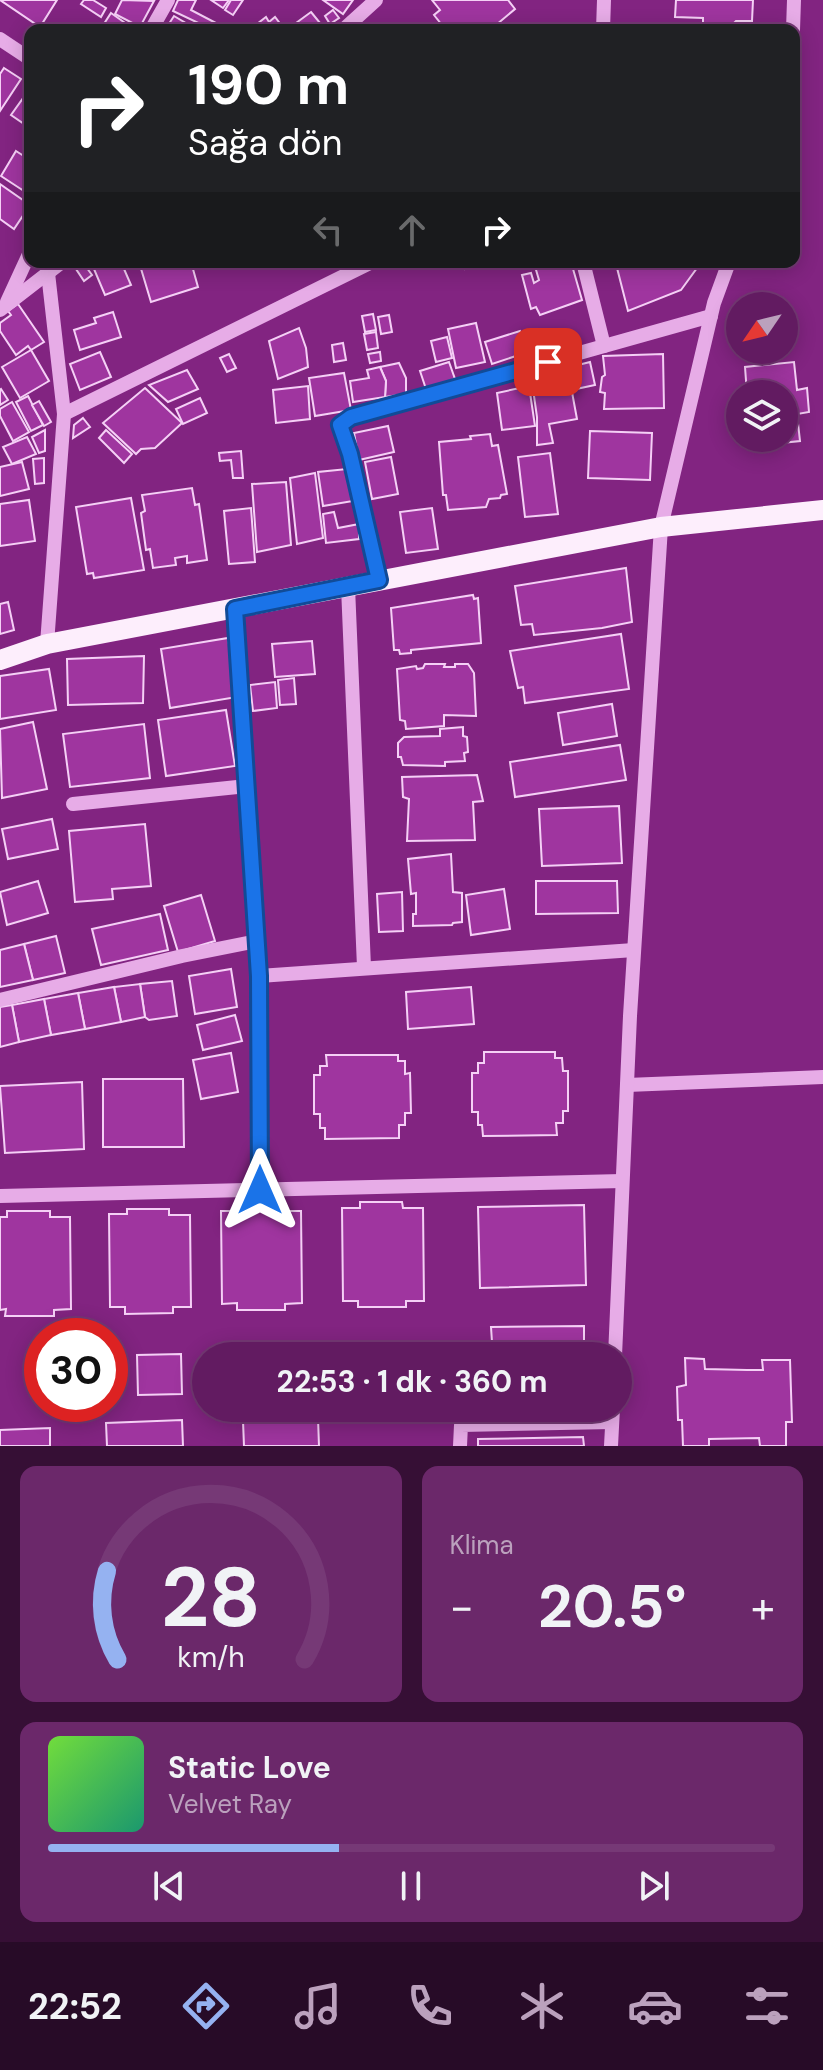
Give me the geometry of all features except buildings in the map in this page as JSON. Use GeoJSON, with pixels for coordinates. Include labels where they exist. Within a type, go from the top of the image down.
{"type":"FeatureCollection","features":[{"type":"Feature","properties":{"kind":"main road"},"geometry":{"type":"LineString","coordinates":[[0,660],[47,644],[661,527],[823,510]]}},
{"type":"Feature","properties":{"kind":"street"},"geometry":{"type":"LineString","coordinates":[[154,24],[168,0]]}},
{"type":"Feature","properties":{"kind":"street"},"geometry":{"type":"LineString","coordinates":[[350,24],[376,0]]}},
{"type":"Feature","properties":{"kind":"street"},"geometry":{"type":"LineString","coordinates":[[603,24],[604,0]]}},
{"type":"Feature","properties":{"kind":"street"},"geometry":{"type":"LineString","coordinates":[[793,24],[794,0]]}},
{"type":"Feature","properties":{"kind":"street"},"geometry":{"type":"LineString","coordinates":[[0,39],[24,55]]}},
{"type":"Feature","properties":{"kind":"street"},"geometry":{"type":"LineString","coordinates":[[2,308],[24,264]]}},
{"type":"Feature","properties":{"kind":"street"},"geometry":{"type":"LineString","coordinates":[[2,308],[54,268]]}},
{"type":"Feature","properties":{"kind":"street"},"geometry":{"type":"LineString","coordinates":[[64,414],[360,268]]}},
{"type":"Feature","properties":{"kind":"street"},"geometry":{"type":"LineString","coordinates":[[584,268],[604,346]]}},
{"type":"Feature","properties":{"kind":"street"},"geometry":{"type":"LineString","coordinates":[[616,1342],[634,950],[661,527],[711,316],[727,268]]}},
{"type":"Feature","properties":{"kind":"street"},"geometry":{"type":"LineString","coordinates":[[47,644],[64,414],[48,273]]}},
{"type":"Feature","properties":{"kind":"street"},"geometry":{"type":"LineString","coordinates":[[379,580],[350,454],[340,425],[351,417],[711,316]]}},
{"type":"Feature","properties":{"kind":"street"},"geometry":{"type":"LineString","coordinates":[[348,587],[364,967]]}},
{"type":"Feature","properties":{"kind":"street"},"geometry":{"type":"LineString","coordinates":[[235,609],[259,976],[260,1190]]}},
{"type":"Feature","properties":{"kind":"street"},"geometry":{"type":"LineString","coordinates":[[73,804],[247,786]]}},
{"type":"Feature","properties":{"kind":"street"},"geometry":{"type":"LineString","coordinates":[[0,1000],[257,941]]}},
{"type":"Feature","properties":{"kind":"street"},"geometry":{"type":"LineString","coordinates":[[259,976],[634,950]]}},
{"type":"Feature","properties":{"kind":"street"},"geometry":{"type":"LineString","coordinates":[[627,1085],[823,1078]]}},
{"type":"Feature","properties":{"kind":"street"},"geometry":{"type":"LineString","coordinates":[[0,1196],[622,1181]]}},
{"type":"Feature","properties":{"kind":"street"},"geometry":{"type":"LineString","coordinates":[[460,1446],[461,1425],[507,1422]]}},
{"type":"Feature","properties":{"kind":"street"},"geometry":{"type":"LineString","coordinates":[[611,1446],[613,1422]]}},
{"type":"Feature","properties":{"kind":"route"},"geometry":{"type":"LineString","coordinates":[[260,1190],[259,976],[235,609],[379,580],[350,454],[340,425],[351,417],[548,362]]}}]}
